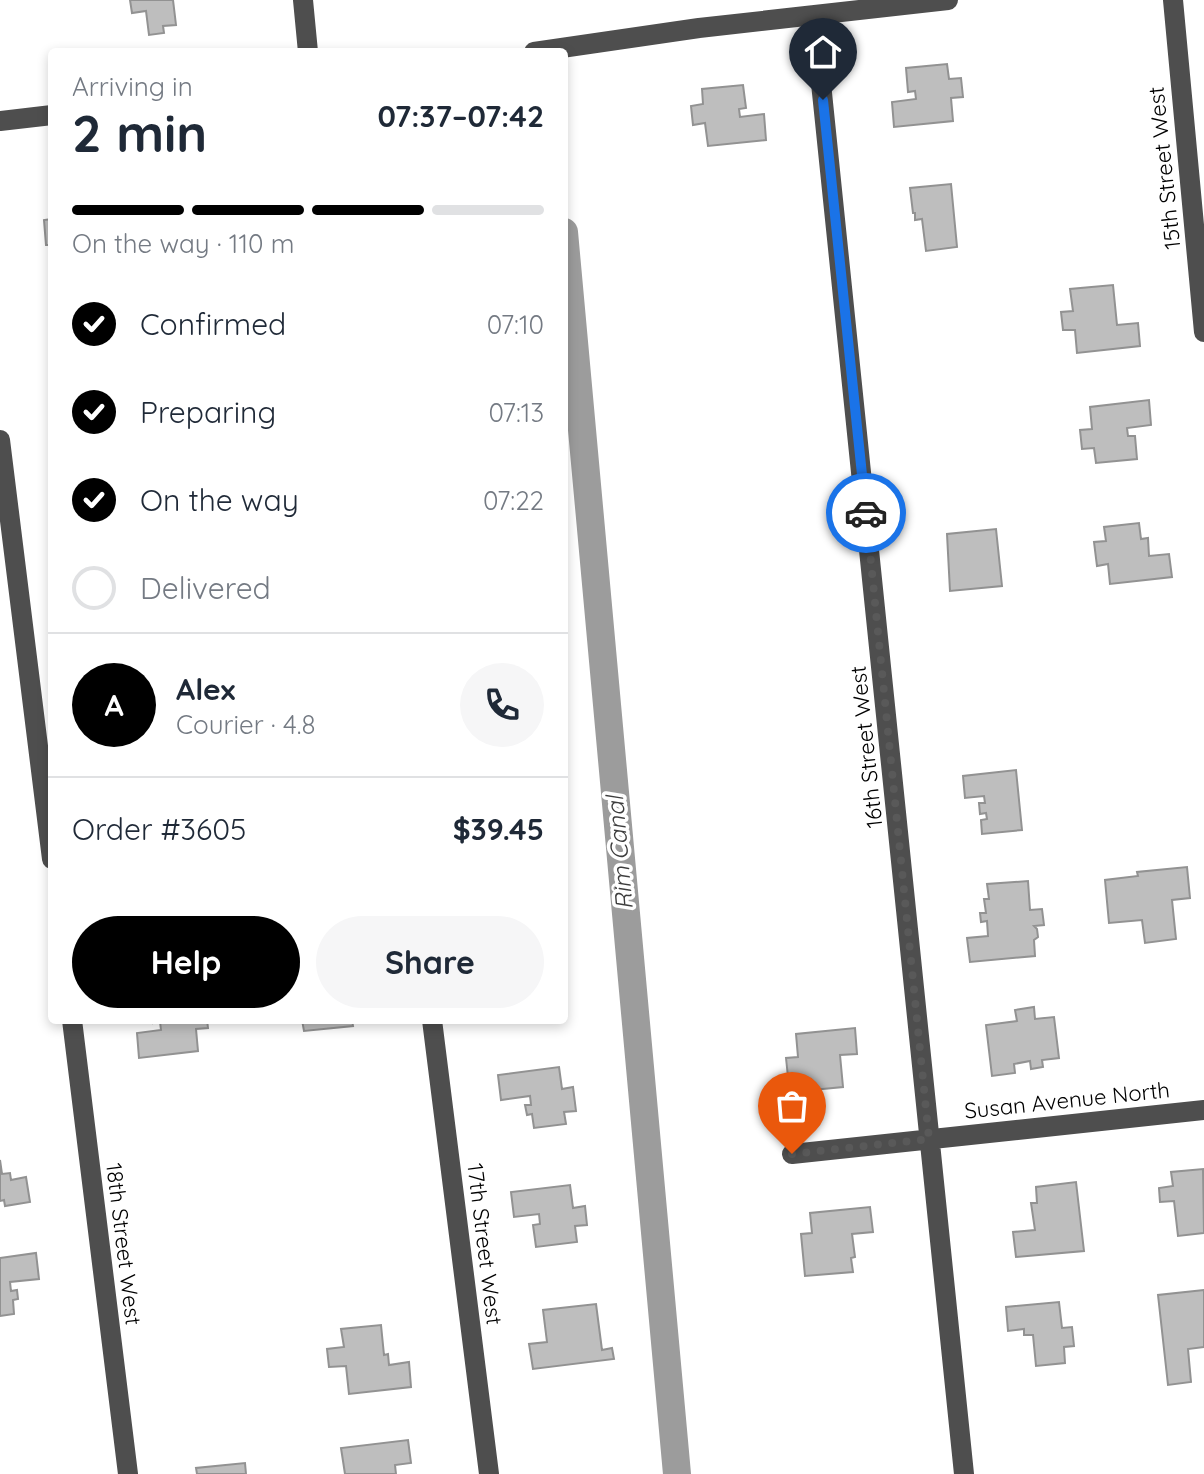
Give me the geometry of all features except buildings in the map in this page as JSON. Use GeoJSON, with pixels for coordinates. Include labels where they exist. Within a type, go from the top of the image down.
{"type":"FeatureCollection","features":[{"type":"Feature","properties":{"kind":"street"},"geometry":{"type":"LineString","coordinates":[[303,0],[308,48]]}},
{"type":"Feature","properties":{"kind":"street"},"geometry":{"type":"LineString","coordinates":[[562,48],[699,28],[948,0]]}},
{"type":"Feature","properties":{"kind":"street","name":"15th Street West"},"geometry":{"type":"LineString","coordinates":[[1173,0],[1204,332]]}},
{"type":"Feature","properties":{"kind":"street","name":"16th Street West"},"geometry":{"type":"LineString","coordinates":[[814,15],[964,1474]]}},
{"type":"Feature","properties":{"kind":"street"},"geometry":{"type":"LineString","coordinates":[[0,121],[48,115]]}},
{"type":"Feature","properties":{"kind":"street"},"geometry":{"type":"LineString","coordinates":[[0,440],[48,827]]}},
{"type":"Feature","properties":{"kind":"street","name":"18th Street West"},"geometry":{"type":"LineString","coordinates":[[72,1024],[128,1474]]}},
{"type":"Feature","properties":{"kind":"street","name":"17th Street West"},"geometry":{"type":"LineString","coordinates":[[433,1024],[489,1474]]}},
{"type":"Feature","properties":{"kind":"street","name":"Susan Avenue North"},"geometry":{"type":"LineString","coordinates":[[792,1154],[1204,1110]]}},
{"type":"Feature","properties":{"kind":"waterway","name":"Rim Canal"},"geometry":{"type":"LineString","coordinates":[[568,276],[677,1474]]}},
{"type":"Feature","properties":{"kind":"way so far"},"geometry":{"type":"LineString","coordinates":[[792,1154],[929,1139],[866,513]]}},
{"type":"Feature","properties":{"kind":"route"},"geometry":{"type":"LineString","coordinates":[[823,100],[866,513]]}}]}
